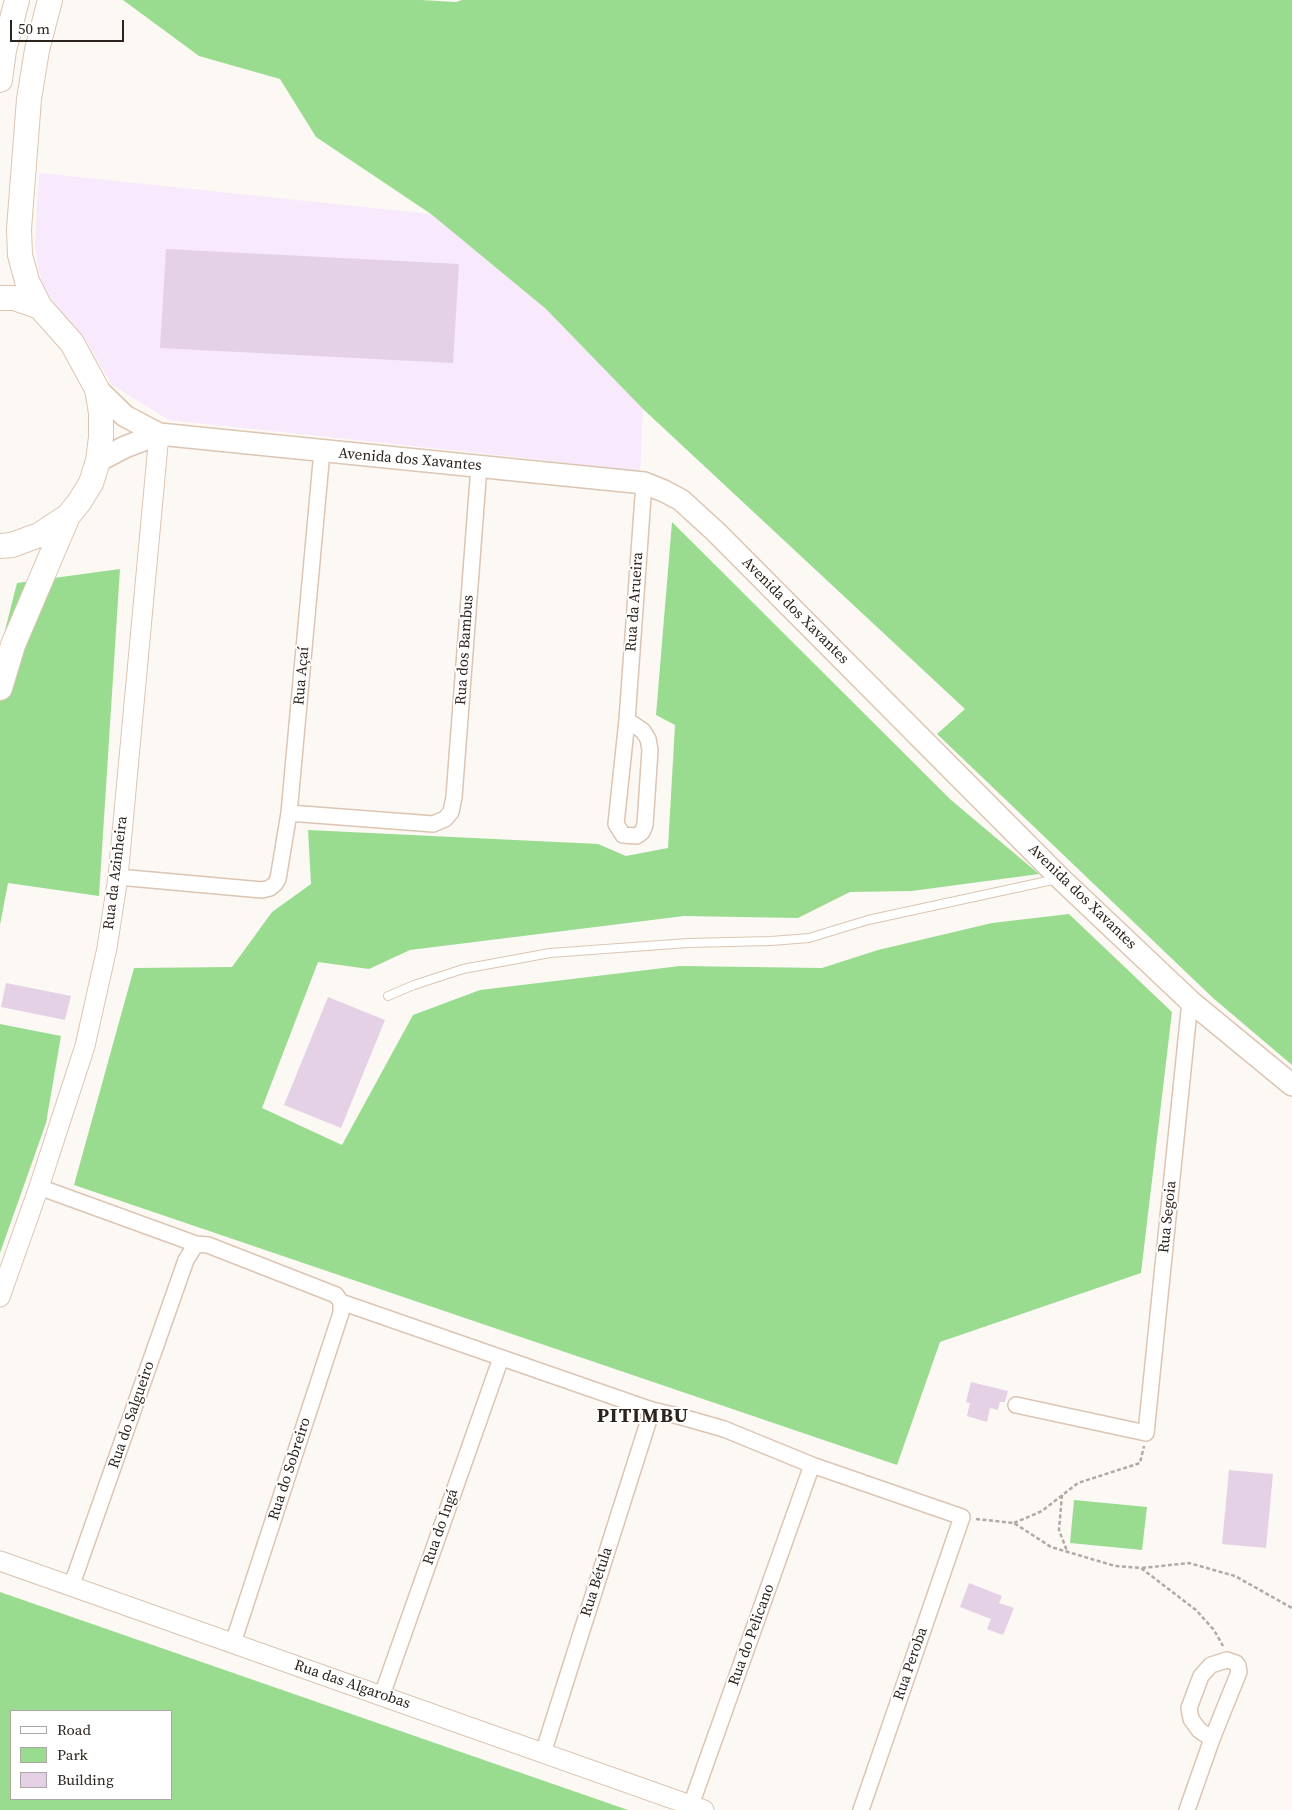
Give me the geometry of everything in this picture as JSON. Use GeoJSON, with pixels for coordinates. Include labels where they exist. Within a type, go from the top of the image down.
{"type":"FeatureCollection","features":[{"type":"Feature","properties":{"kind":"main road"},"geometry":{"type":"LineString","coordinates":[[0,80],[4,50],[17,0]]}},
{"type":"Feature","properties":{"kind":"main road"},"geometry":{"type":"LineString","coordinates":[[0,688],[13,645],[68,516],[91,483],[98,461],[101,437],[97,389],[72,343],[40,307],[27,280],[20,255],[19,229],[29,99],[37,50],[50,0]]}},
{"type":"Feature","properties":{"kind":"main road"},"geometry":{"type":"LineString","coordinates":[[0,298],[14,298],[40,307]]}},
{"type":"Feature","properties":{"kind":"main road","name":"Avenida dos Xavantes"},"geometry":{"type":"LineString","coordinates":[[97,389],[126,416],[159,434],[644,483],[681,500],[716,532],[1060,878],[1190,1001],[1292,1085]]}},
{"type":"Feature","properties":{"kind":"main road","name":"Avenida dos Xavantes"},"geometry":{"type":"LineString","coordinates":[[98,461],[125,447],[159,434]]}},
{"type":"Feature","properties":{"kind":"main road"},"geometry":{"type":"LineString","coordinates":[[0,546],[12,545],[39,535],[68,516]]}},
{"type":"Feature","properties":{"kind":"street","name":"Rua da Azinheira"},"geometry":{"type":"LineString","coordinates":[[0,1297],[39,1187],[85,1046],[107,948],[118,877],[159,434]]}},
{"type":"Feature","properties":{"kind":"street","name":"Rua Açaí"},"geometry":{"type":"LineString","coordinates":[[118,877],[262,890],[270,888],[278,879],[289,813],[322,451]]}},
{"type":"Feature","properties":{"kind":"street","name":"Rua dos Bambus"},"geometry":{"type":"LineString","coordinates":[[289,813],[434,824],[451,812],[454,796],[479,466]]}},
{"type":"Feature","properties":{"kind":"street","name":"Rua da Arueira"},"geometry":{"type":"LineString","coordinates":[[627,720],[643,731],[648,739],[650,750],[645,825],[642,832],[637,836],[624,835],[616,824],[627,720],[644,483]]}},
{"type":"Feature","properties":{"kind":"street","name":"Rua Segoia"},"geometry":{"type":"LineString","coordinates":[[1146,1432],[1190,1001]]}},
{"type":"Feature","properties":{"kind":"street"},"geometry":{"type":"LineString","coordinates":[[39,1187],[196,1244],[208,1245],[338,1298],[501,1358],[652,1410],[724,1429],[812,1465],[962,1517]]}},
{"type":"Feature","properties":{"kind":"street","name":"Rua do Salgueiro"},"geometry":{"type":"LineString","coordinates":[[71,1587],[186,1260],[196,1244]]}},
{"type":"Feature","properties":{"kind":"street","name":"Rua do Sobreiro"},"geometry":{"type":"LineString","coordinates":[[233,1644],[341,1313],[338,1298]]}},
{"type":"Feature","properties":{"kind":"street","name":"Rua do Ingá"},"geometry":{"type":"LineString","coordinates":[[382,1695],[501,1358]]}},
{"type":"Feature","properties":{"kind":"street"},"geometry":{"type":"LineString","coordinates":[[1016,1405],[1146,1432]]}},
{"type":"Feature","properties":{"kind":"street","name":"Rua Bétula"},"geometry":{"type":"LineString","coordinates":[[543,1753],[652,1410]]}},
{"type":"Feature","properties":{"kind":"street","name":"Rua do Pelicano"},"geometry":{"type":"LineString","coordinates":[[698,1808],[812,1465]]}},
{"type":"Feature","properties":{"kind":"street","name":"Rua Peroba"},"geometry":{"type":"LineString","coordinates":[[861,1810],[962,1517]]}},
{"type":"Feature","properties":{"kind":"street","name":"Rua das Algarobas"},"geometry":{"type":"LineString","coordinates":[[0,1561],[698,1808]]}},
{"type":"Feature","properties":{"kind":"street"},"geometry":{"type":"LineString","coordinates":[[1187,1810],[1212,1739],[1239,1672],[1236,1663],[1227,1660],[1211,1665],[1200,1676],[1189,1708],[1191,1719],[1199,1730],[1212,1739]]}},
{"type":"Feature","properties":{"kind":"lane"},"geometry":{"type":"LineString","coordinates":[[388,996],[414,985],[463,969],[550,953],[688,943],[809,938],[868,920],[1060,878]]}},
{"type":"Feature","properties":{"kind":"path"},"geometry":{"type":"LineString","coordinates":[[1014,1523],[1042,1511],[1078,1482],[1140,1463],[1146,1432]]}},
{"type":"Feature","properties":{"kind":"path"},"geometry":{"type":"LineString","coordinates":[[1062,1495],[1058,1530],[1067,1551]]}},
{"type":"Feature","properties":{"kind":"path"},"geometry":{"type":"LineString","coordinates":[[962,1517],[1014,1523],[1051,1547],[1115,1566],[1141,1568],[1189,1563],[1235,1576],[1292,1608]]}},
{"type":"Feature","properties":{"kind":"path"},"geometry":{"type":"LineString","coordinates":[[1141,1568],[1196,1610],[1214,1630],[1224,1647],[1227,1660]]}},
{"type":"Feature","properties":{"kind":"shaded area"},"geometry":{"type":"Polygon","coordinates":[[[39,173],[431,214],[546,309],[643,409],[640,473],[535,459],[169,420],[112,385],[86,340],[63,315],[45,290],[38,268],[35,245],[39,173]]]}},
{"type":"Feature","properties":{"kind":"green space"},"geometry":{"type":"Polygon","coordinates":[[[123,0],[421,0],[456,2],[462,0],[1292,0],[1292,1065],[1213,998],[937,734],[965,709],[643,409],[546,309],[431,214],[316,137],[280,79],[199,56],[123,0]]]}},
{"type":"Feature","properties":{"kind":"green space"},"geometry":{"type":"Polygon","coordinates":[[[672,522],[951,800],[1039,874],[912,891],[850,892],[798,918],[684,916],[410,950],[369,969],[318,962],[262,1108],[342,1145],[413,1015],[480,990],[680,966],[822,968],[878,950],[992,923],[1069,914],[1172,1012],[1141,1273],[940,1342],[897,1465],[74,1185],[134,968],[232,967],[272,912],[311,884],[308,830],[598,844],[626,856],[668,848],[675,725],[656,715],[672,522]]]}},
{"type":"Feature","properties":{"kind":"green space"},"geometry":{"type":"Polygon","coordinates":[[[120,569],[99,896],[8,883],[0,925],[0,650],[17,583],[120,569]]]}},
{"type":"Feature","properties":{"kind":"green space"},"geometry":{"type":"Polygon","coordinates":[[[0,1024],[61,1036],[46,1123],[0,1253],[0,1024]]]}},
{"type":"Feature","properties":{"kind":"green space"},"geometry":{"type":"Polygon","coordinates":[[[1074,1500],[1147,1507],[1142,1550],[1070,1543],[1074,1500]]]}},
{"type":"Feature","properties":{"kind":"green space"},"geometry":{"type":"Polygon","coordinates":[[[0,1592],[628,1810],[0,1810],[0,1592]]]}},
{"type":"Feature","properties":{"kind":"building"},"geometry":{"type":"Polygon","coordinates":[[[166,249],[459,264],[453,363],[160,348],[166,249]]]}},
{"type":"Feature","properties":{"kind":"building"},"geometry":{"type":"Polygon","coordinates":[[[6,983],[71,996],[65,1020],[1,1007],[6,983]]]}},
{"type":"Feature","properties":{"kind":"building"},"geometry":{"type":"Polygon","coordinates":[[[328,997],[385,1020],[341,1128],[284,1105],[328,997]]]}},
{"type":"Feature","properties":{"kind":"building"},"geometry":{"type":"Polygon","coordinates":[[[971,1382],[1008,1391],[1005,1402],[1000,1402],[998,1410],[990,1408],[987,1422],[967,1416],[970,1403],[966,1402],[971,1382]]]}},
{"type":"Feature","properties":{"kind":"building"},"geometry":{"type":"Polygon","coordinates":[[[1229,1470],[1273,1474],[1266,1548],[1222,1544],[1229,1470]]]}},
{"type":"Feature","properties":{"kind":"building"},"geometry":{"type":"Polygon","coordinates":[[[969,1583],[1002,1596],[999,1603],[1014,1608],[1003,1635],[987,1629],[991,1619],[960,1607],[969,1583]]]}},
{"type":"Feature","properties":{"kind":"district","name":"PITIMBU"},"geometry":{"type":"Point","coordinates":[643,1417]}}]}
